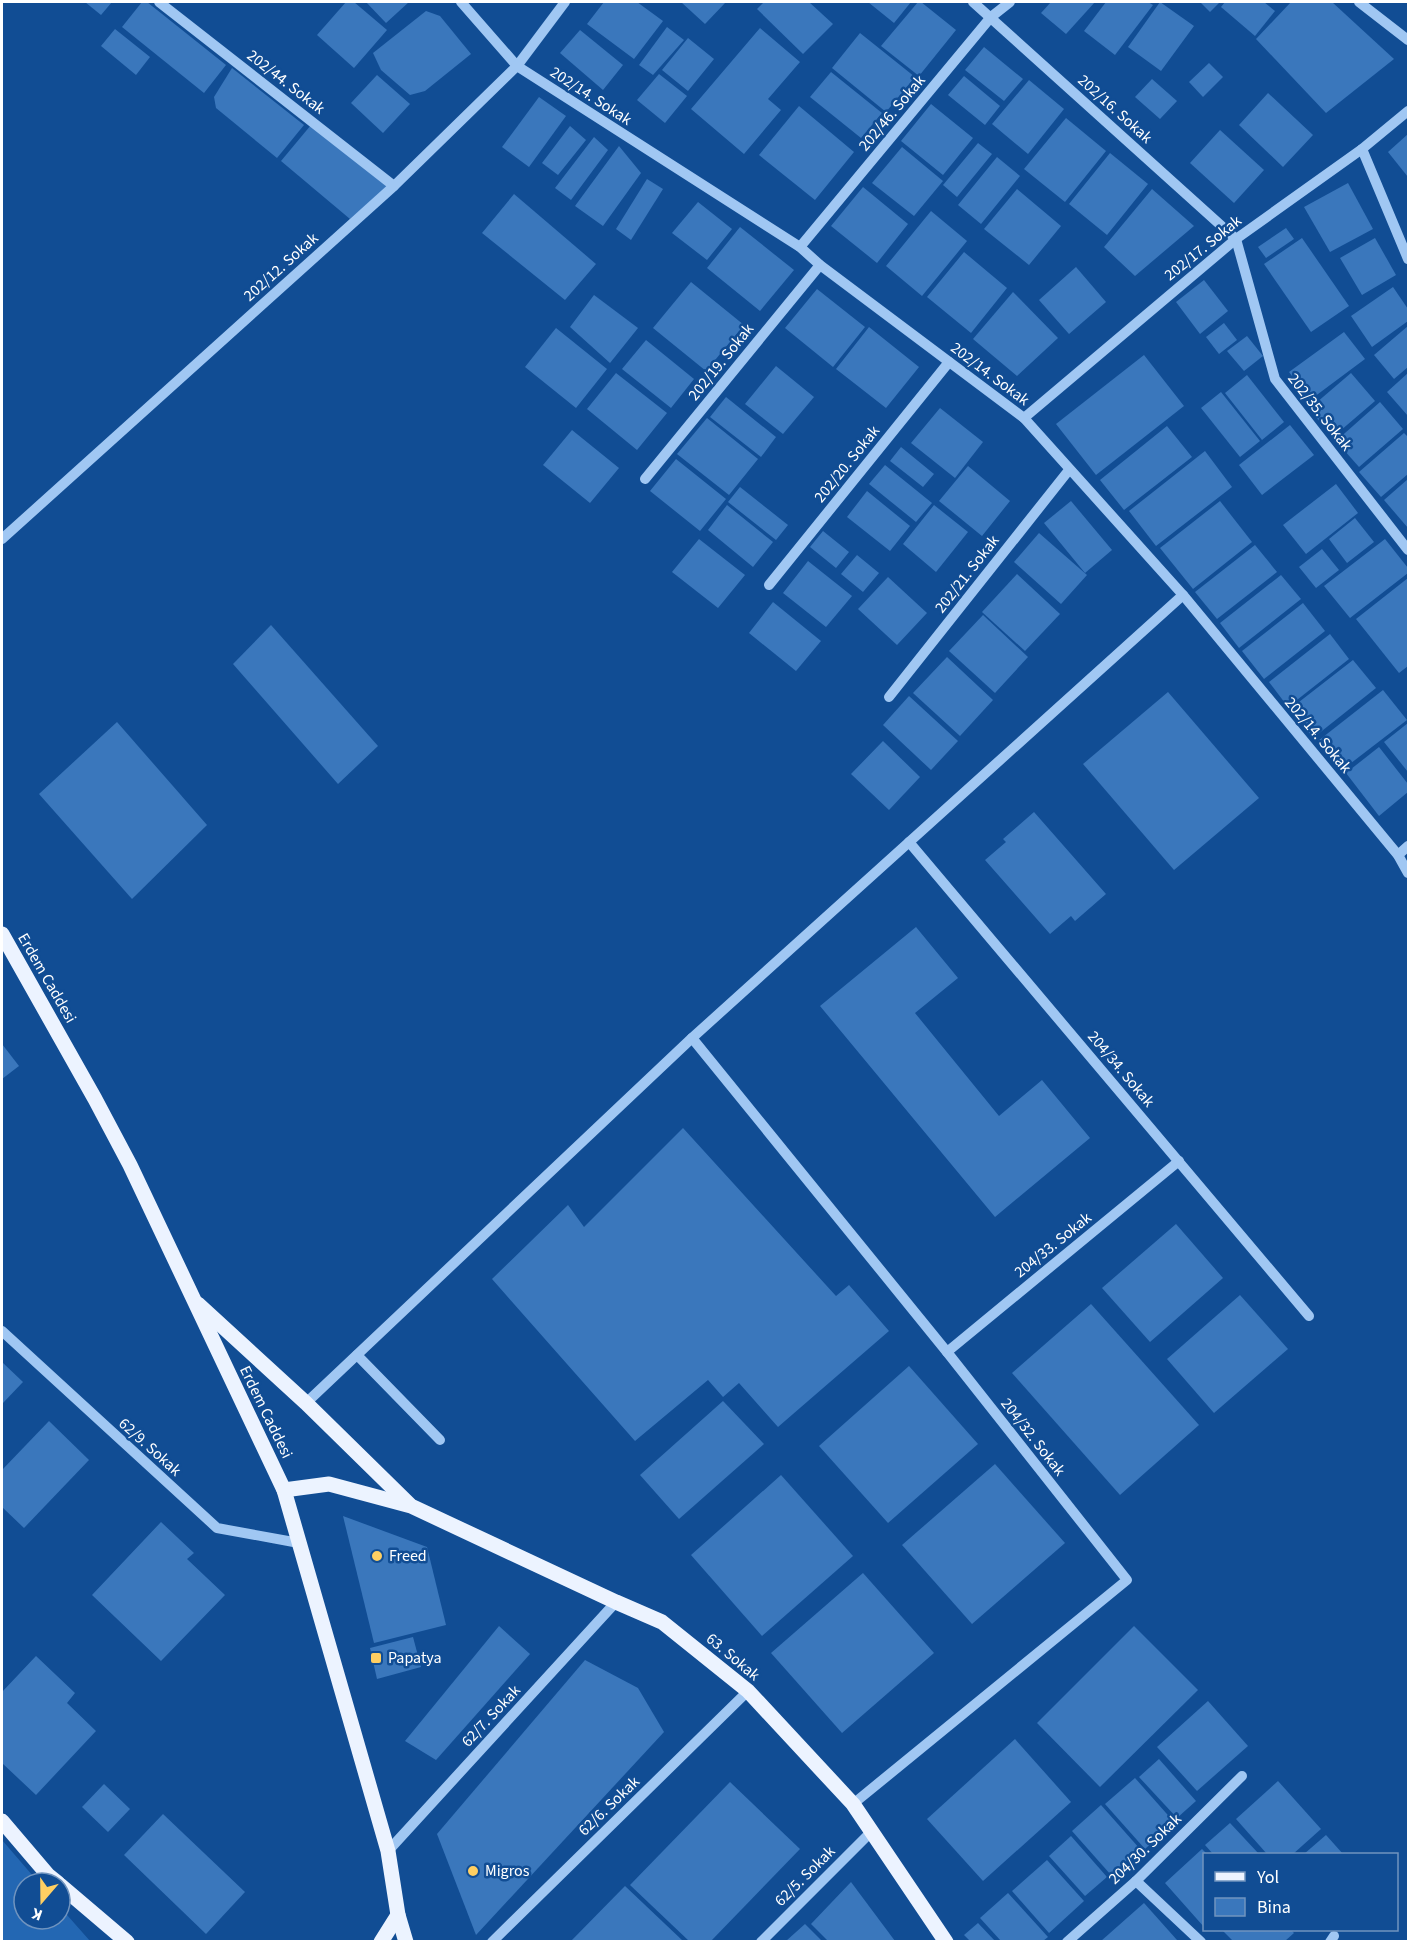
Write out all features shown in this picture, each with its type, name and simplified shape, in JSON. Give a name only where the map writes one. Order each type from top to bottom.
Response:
[{"type":"main road","name":"Erdem Caddesi","points":[[2,934],[96,1098],[130,1165],[284,1490],[388,1851],[398,1915],[406,1941]]},
{"type":"main road","points":[[192,1298],[411,1506]]},
{"type":"main road","points":[[284,1490],[329,1484],[411,1506]]},
{"type":"main road","name":"63. Sokak","points":[[411,1506],[662,1622],[748,1691],[853,1804],[946,1941]]},
{"type":"main road","points":[[2,1821],[45,1871]]},
{"type":"main road","points":[[72,1895],[127,1941]]},
{"type":"main road","points":[[381,1941],[398,1915]]},
{"type":"street","name":"202/44. Sokak","points":[[159,2],[394,186]]},
{"type":"street","name":"202/14. Sokak","points":[[461,2],[517,66],[800,247],[820,265],[1024,418],[1183,595],[1398,855],[1408,873]]},
{"type":"street","name":"202/12. Sokak","points":[[2,539],[394,186],[517,66],[565,2]]},
{"type":"street","name":"202/16. Sokak","points":[[973,2],[1236,239]]},
{"type":"street","name":"202/46. Sokak","points":[[800,247],[991,17],[1010,2]]},
{"type":"street","points":[[1359,2],[1408,40]]},
{"type":"street","name":"202/17. Sokak","points":[[1024,418],[1236,239],[1362,149],[1408,111]]},
{"type":"street","points":[[1362,149],[1408,256]]},
{"type":"street","name":"202/35. Sokak","points":[[1236,239],[1275,379],[1408,550]]},
{"type":"street","name":"202/19. Sokak","points":[[645,479],[820,265]]},
{"type":"street","name":"202/20. Sokak","points":[[769,585],[949,362]]},
{"type":"street","name":"202/21. Sokak","points":[[889,697],[1069,470]]},
{"type":"street","points":[[306,1404],[692,1038],[1183,595]]},
{"type":"street","name":"204/34. Sokak","points":[[909,842],[1309,1316]]},
{"type":"street","points":[[1398,855],[1408,846]]},
{"type":"street","name":"204/32. Sokak","points":[[692,1038],[947,1352],[1127,1580],[853,1804]]},
{"type":"street","name":"204/33. Sokak","points":[[947,1352],[1179,1161]]},
{"type":"street","name":"62/9. Sokak","points":[[2,1331],[217,1528],[299,1544]]},
{"type":"street","points":[[357,1355],[440,1440]]},
{"type":"street","name":"62/7. Sokak","points":[[388,1851],[616,1602]]},
{"type":"street","name":"62/6. Sokak","points":[[492,1941],[748,1691]]},
{"type":"street","name":"204/30. Sokak","points":[[1067,1941],[1136,1881],[1242,1776]]},
{"type":"street","name":"62/5. Sokak","points":[[761,1941],[871,1832]]},
{"type":"street","points":[[1136,1881],[1202,1941]]},
{"type":"shaded area","points":[[2,1840],[29,1871],[12,1871],[12,1931],[72,1931],[72,1921],[90,1941],[2,1941]]},
{"type":"building","points":[[85,2],[112,2],[101,15]]},
{"type":"building","points":[[142,2],[147,2],[226,65],[204,93],[122,27]]},
{"type":"building","points":[[346,2],[354,2],[387,30],[354,68],[317,35]]},
{"type":"building","points":[[366,2],[409,2],[386,23]]},
{"type":"building","points":[[604,2],[637,2],[663,21],[634,59],[587,24]]},
{"type":"building","points":[[681,2],[726,2],[705,24]]},
{"type":"building","points":[[764,2],[809,2],[833,24],[803,54],[757,9]]},
{"type":"building","points":[[868,2],[911,2],[894,23]]},
{"type":"building","points":[[918,2],[956,30],[919,76],[881,46]]},
{"type":"building","points":[[1051,2],[1095,2],[1066,34],[1041,13]]},
{"type":"building","points":[[1106,2],[1148,2],[1153,5],[1115,55],[1084,31]]},
{"type":"building","points":[[1160,2],[1194,26],[1161,71],[1128,47]]},
{"type":"building","points":[[1200,2],[1220,2],[1210,12]]},
{"type":"building","points":[[1225,2],[1264,2],[1275,11],[1255,36],[1221,7]]},
{"type":"building","points":[[1291,2],[1332,2],[1394,59],[1326,113],[1256,39]]},
{"type":"building","points":[[426,11],[440,16],[471,54],[425,91],[410,95],[381,70],[373,53]]},
{"type":"building","points":[[667,27],[684,40],[653,75],[639,65]]},
{"type":"building","points":[[760,28],[800,62],[768,99],[781,110],[744,154],[691,109]]},
{"type":"building","points":[[115,29],[150,57],[136,75],[101,46]]},
{"type":"building","points":[[580,30],[623,65],[603,90],[560,53]]},
{"type":"building","points":[[860,33],[915,77],[886,112],[832,68]]},
{"type":"building","points":[[688,38],[714,59],[688,91],[662,70]]},
{"type":"building","points":[[984,47],[1023,79],[1004,101],[965,70]]},
{"type":"building","points":[[1209,63],[1223,77],[1203,97],[1189,82]]},
{"type":"building","points":[[232,68],[304,125],[277,158],[216,108],[214,97]]},
{"type":"building","points":[[831,72],[882,113],[861,138],[810,97]]},
{"type":"building","points":[[659,74],[687,96],[665,123],[637,100]]},
{"type":"building","points":[[377,75],[410,104],[383,133],[351,103]]},
{"type":"building","points":[[964,76],[1000,106],[985,125],[948,95]]},
{"type":"building","points":[[1152,79],[1177,101],[1160,119],[1135,97]]},
{"type":"building","points":[[1029,80],[1064,109],[1028,154],[992,124]]},
{"type":"building","points":[[1268,93],[1313,135],[1283,167],[1239,125]]},
{"type":"building","points":[[539,97],[566,116],[529,167],[502,147]]},
{"type":"building","points":[[931,104],[973,138],[943,175],[901,141]]},
{"type":"building","points":[[799,106],[854,152],[815,200],[759,155]]},
{"type":"building","points":[[1066,118],[1106,151],[1065,202],[1024,169]]},
{"type":"building","points":[[311,125],[388,186],[350,219],[281,161]]},
{"type":"building","points":[[570,126],[586,140],[558,175],[542,163]]},
{"type":"building","points":[[1220,130],[1264,170],[1234,203],[1190,163]]},
{"type":"building","points":[[1408,134],[1408,177],[1388,152]]},
{"type":"building","points":[[594,137],[608,150],[571,200],[555,188]]},
{"type":"building","points":[[978,143],[992,154],[957,197],[943,185]]},
{"type":"building","points":[[619,146],[641,173],[603,226],[575,206]]},
{"type":"building","points":[[902,147],[943,181],[914,216],[872,183]]},
{"type":"building","points":[[1110,153],[1148,184],[1107,235],[1069,204]]},
{"type":"building","points":[[997,157],[1020,176],[981,224],[958,205]]},
{"type":"building","points":[[647,179],[663,189],[631,240],[616,229]]},
{"type":"building","points":[[1348,183],[1373,229],[1330,252],[1304,207]]},
{"type":"building","points":[[863,187],[908,224],[877,263],[831,226]]},
{"type":"building","points":[[1017,189],[1061,226],[1029,265],[984,229]]},
{"type":"building","points":[[1152,189],[1194,226],[1135,276],[1104,247]]},
{"type":"building","points":[[514,194],[596,264],[565,300],[482,233]]},
{"type":"building","points":[[698,202],[732,229],[707,260],[672,233]]},
{"type":"building","points":[[931,211],[967,241],[922,296],[886,266]]},
{"type":"building","points":[[740,227],[794,270],[760,311],[707,268]]},
{"type":"building","points":[[1286,228],[1294,239],[1266,258],[1258,247]]},
{"type":"building","points":[[1302,238],[1349,306],[1311,332],[1264,264]]},
{"type":"building","points":[[1375,238],[1396,275],[1362,295],[1340,258]]},
{"type":"building","points":[[964,252],[1007,288],[971,333],[927,297]]},
{"type":"building","points":[[1076,267],[1106,302],[1069,334],[1039,300]]},
{"type":"building","points":[[1204,280],[1228,311],[1200,334],[1176,302]]},
{"type":"building","points":[[691,282],[744,325],[706,371],[653,328]]},
{"type":"building","points":[[1393,287],[1408,309],[1408,321],[1372,347],[1351,316]]},
{"type":"building","points":[[817,289],[865,327],[833,367],[785,328]]},
{"type":"building","points":[[1013,292],[1058,338],[1017,376],[973,339]]},
{"type":"building","points":[[594,295],[638,328],[610,363],[570,327]]},
{"type":"building","points":[[1224,323],[1237,340],[1219,354],[1206,337]]},
{"type":"building","points":[[1408,326],[1408,367],[1394,379],[1374,355]]},
{"type":"building","points":[[869,327],[919,367],[886,408],[836,369]]},
{"type":"building","points":[[556,328],[607,369],[576,408],[525,367]]},
{"type":"building","points":[[1344,332],[1365,359],[1310,400],[1289,372]]},
{"type":"building","points":[[1247,336],[1263,356],[1244,371],[1227,351]]},
{"type":"building","points":[[646,340],[694,379],[671,408],[622,369]]},
{"type":"building","points":[[1144,355],[1184,406],[1096,475],[1056,424]]},
{"type":"building","points":[[776,366],[814,397],[783,434],[745,404]]},
{"type":"building","points":[[616,373],[667,413],[637,450],[587,409]]},
{"type":"building","points":[[1351,373],[1375,401],[1333,437],[1309,409]]},
{"type":"building","points":[[1408,373],[1408,416],[1387,392]]},
{"type":"building","points":[[1247,375],[1284,422],[1262,440],[1225,393]]},
{"type":"building","points":[[1221,392],[1260,441],[1240,457],[1201,408]]},
{"type":"building","points":[[726,397],[776,437],[761,457],[710,417]]},
{"type":"building","points":[[1380,402],[1403,429],[1359,467],[1336,441]]},
{"type":"building","points":[[940,408],[983,442],[955,478],[911,443]]},
{"type":"building","points":[[707,418],[758,459],[729,495],[677,454]]},
{"type":"building","points":[[1290,425],[1314,455],[1262,495],[1239,465]]},
{"type":"building","points":[[1167,426],[1192,457],[1124,510],[1100,480]]},
{"type":"building","points":[[572,430],[619,468],[590,503],[543,465]]},
{"type":"building","points":[[1404,433],[1408,437],[1408,474],[1381,497],[1359,472]]},
{"type":"building","points":[[901,447],[934,474],[923,487],[890,461]]},
{"type":"building","points":[[1205,451],[1232,487],[1156,546],[1129,511]]},
{"type":"building","points":[[676,459],[726,499],[700,531],[650,491]]},
{"type":"building","points":[[885,465],[932,503],[916,522],[869,484]]},
{"type":"building","points":[[968,466],[1010,501],[982,536],[939,501]]},
{"type":"building","points":[[1408,479],[1408,528],[1384,500]]},
{"type":"building","points":[[1336,484],[1358,513],[1306,554],[1283,525]]},
{"type":"building","points":[[740,487],[788,525],[776,540],[728,502]]},
{"type":"building","points":[[867,491],[910,526],[890,551],[847,517]]},
{"type":"building","points":[[1071,501],[1112,550],[1085,573],[1044,523]]},
{"type":"building","points":[[1220,501],[1252,542],[1193,589],[1160,548]]},
{"type":"building","points":[[727,505],[773,542],[753,567],[708,530]]},
{"type":"building","points":[[934,505],[968,532],[936,572],[903,544]]},
{"type":"building","points":[[1355,518],[1374,542],[1347,563],[1329,539]]},
{"type":"building","points":[[823,531],[849,552],[836,568],[810,547]]},
{"type":"building","points":[[1039,533],[1087,575],[1061,604],[1014,562]]},
{"type":"building","points":[[699,539],[745,575],[718,608],[672,572]]},
{"type":"building","points":[[1385,539],[1408,568],[1408,573],[1350,618],[1324,586]]},
{"type":"building","points":[[1255,545],[1277,572],[1217,619],[1195,592]]},
{"type":"building","points":[[1322,549],[1339,570],[1316,588],[1299,567]]},
{"type":"building","points":[[857,555],[879,573],[863,592],[841,574]]},
{"type":"building","points":[[808,561],[852,596],[826,627],[783,593]]},
{"type":"building","points":[[1017,574],[1060,614],[1025,651],[982,612]]},
{"type":"building","points":[[1281,575],[1301,599],[1239,648],[1220,623]]},
{"type":"building","points":[[888,577],[927,613],[897,645],[858,609]]},
{"type":"building","points":[[1408,578],[1408,666],[1399,673],[1356,619]]},
{"type":"building","points":[[773,602],[821,641],[796,671],[749,633]]},
{"type":"building","points":[[1303,603],[1325,631],[1264,679],[1242,651]]},
{"type":"building","points":[[983,615],[1028,657],[995,693],[949,651]]},
{"type":"building","points":[[271,625],[378,746],[338,784],[233,664]]},
{"type":"building","points":[[1330,634],[1349,659],[1288,707],[1269,682]]},
{"type":"building","points":[[947,657],[993,700],[960,736],[913,693]]},
{"type":"building","points":[[1353,660],[1376,688],[1313,738],[1290,709]]},
{"type":"building","points":[[1383,690],[1407,720],[1342,770],[1318,741]]},
{"type":"building","points":[[1168,692],[1259,798],[1174,870],[1083,764]]},
{"type":"building","points":[[909,696],[958,741],[931,770],[883,725]]},
{"type":"building","points":[[117,722],[207,825],[132,899],[39,794]]},
{"type":"building","points":[[1408,723],[1408,772],[1384,742]]},
{"type":"building","points":[[883,741],[920,777],[889,810],[851,774]]},
{"type":"building","points":[[1379,747],[1408,784],[1408,792],[1379,816],[1346,773]]},
{"type":"building","points":[[1034,812],[1106,894],[1075,921],[1071,916],[1050,934],[985,860],[1006,842],[1003,839]]},
{"type":"building","points":[[916,927],[958,978],[915,1013],[999,1116],[1042,1080],[1090,1138],[995,1217],[820,1006]]},
{"type":"building","points":[[2,1044],[19,1066],[2,1079]]},
{"type":"building","points":[[683,1128],[836,1296],[849,1285],[889,1331],[778,1427],[739,1383],[723,1397],[708,1380],[635,1441],[492,1279],[568,1205],[584,1227]]},
{"type":"building","points":[[1176,1224],[1223,1278],[1150,1342],[1102,1288]]},
{"type":"building","points":[[1240,1295],[1288,1349],[1214,1413],[1167,1359]]},
{"type":"building","points":[[1091,1304],[1199,1425],[1120,1495],[1012,1373]]},
{"type":"building","points":[[2,1362],[23,1382],[2,1404]]},
{"type":"building","points":[[909,1366],[978,1444],[888,1523],[819,1446]]},
{"type":"building","points":[[723,1401],[764,1444],[679,1519],[640,1475]]},
{"type":"building","points":[[49,1421],[89,1460],[24,1528],[2,1507],[2,1470]]},
{"type":"building","points":[[995,1464],[1065,1543],[972,1624],[902,1545]]},
{"type":"building","points":[[781,1475],[853,1556],[762,1636],[691,1555]]},
{"type":"building","points":[[343,1516],[427,1547],[446,1625],[374,1643]]},
{"type":"building","points":[[161,1522],[194,1553],[187,1559],[225,1595],[161,1661],[92,1595]]},
{"type":"building","points":[[863,1573],[934,1653],[842,1733],[771,1653]]},
{"type":"building","points":[[499,1626],[530,1654],[436,1760],[405,1741]]},
{"type":"building","points":[[1134,1626],[1198,1690],[1100,1787],[1037,1723]]},
{"type":"building","points":[[413,1637],[421,1667],[377,1679],[370,1648]]},
{"type":"building","points":[[36,1656],[75,1693],[67,1703],[96,1731],[36,1795],[2,1763],[2,1692]]},
{"type":"building","points":[[585,1660],[638,1688],[664,1732],[476,1935],[437,1834]]},
{"type":"building","points":[[1208,1701],[1248,1746],[1197,1791],[1157,1747]]},
{"type":"building","points":[[1015,1739],[1071,1802],[983,1881],[927,1819]]},
{"type":"building","points":[[1159,1759],[1196,1801],[1177,1818],[1139,1777]]},
{"type":"building","points":[[1135,1778],[1174,1822],[1145,1849],[1105,1804]]},
{"type":"building","points":[[1278,1781],[1321,1829],[1294,1853],[1266,1853],[1236,1819]]},
{"type":"building","points":[[730,1782],[800,1849],[711,1941],[689,1941],[630,1885]]},
{"type":"building","points":[[104,1784],[130,1809],[108,1832],[82,1807]]},
{"type":"building","points":[[1101,1805],[1140,1849],[1111,1875],[1072,1831]]},
{"type":"building","points":[[163,1814],[245,1892],[206,1934],[124,1855]]},
{"type":"building","points":[[1230,1823],[1258,1853],[1212,1853],[1205,1845]]},
{"type":"building","points":[[1326,1835],[1342,1853],[1305,1853]]},
{"type":"building","points":[[1071,1836],[1107,1877],[1085,1896],[1049,1856]]},
{"type":"building","points":[[1202,1849],[1206,1853],[1203,1853],[1203,1926],[1165,1883]]},
{"type":"building","points":[[1047,1860],[1084,1901],[1049,1933],[1012,1891]]},
{"type":"building","points":[[851,1882],[895,1941],[828,1941],[811,1924]]},
{"type":"building","points":[[625,1886],[683,1941],[571,1941]]},
{"type":"building","points":[[1008,1893],[1048,1937],[1043,1941],[1001,1941],[980,1918]]},
{"type":"building","points":[[1144,1903],[1177,1940],[1101,1941]]},
{"type":"building","points":[[978,1923],[995,1941],[970,1941],[964,1935]]},
{"type":"building","points":[[805,1924],[822,1941],[786,1941]]},
{"type":"building","points":[[1223,1931],[1292,1931],[1294,1933],[1285,1941],[1233,1941]]},
{"type":"place","name":"Freed","points":[[377,1556]]},
{"type":"place","name":"Papatya","points":[[376,1658]]},
{"type":"place","name":"Migros","points":[[473,1871]]}]
